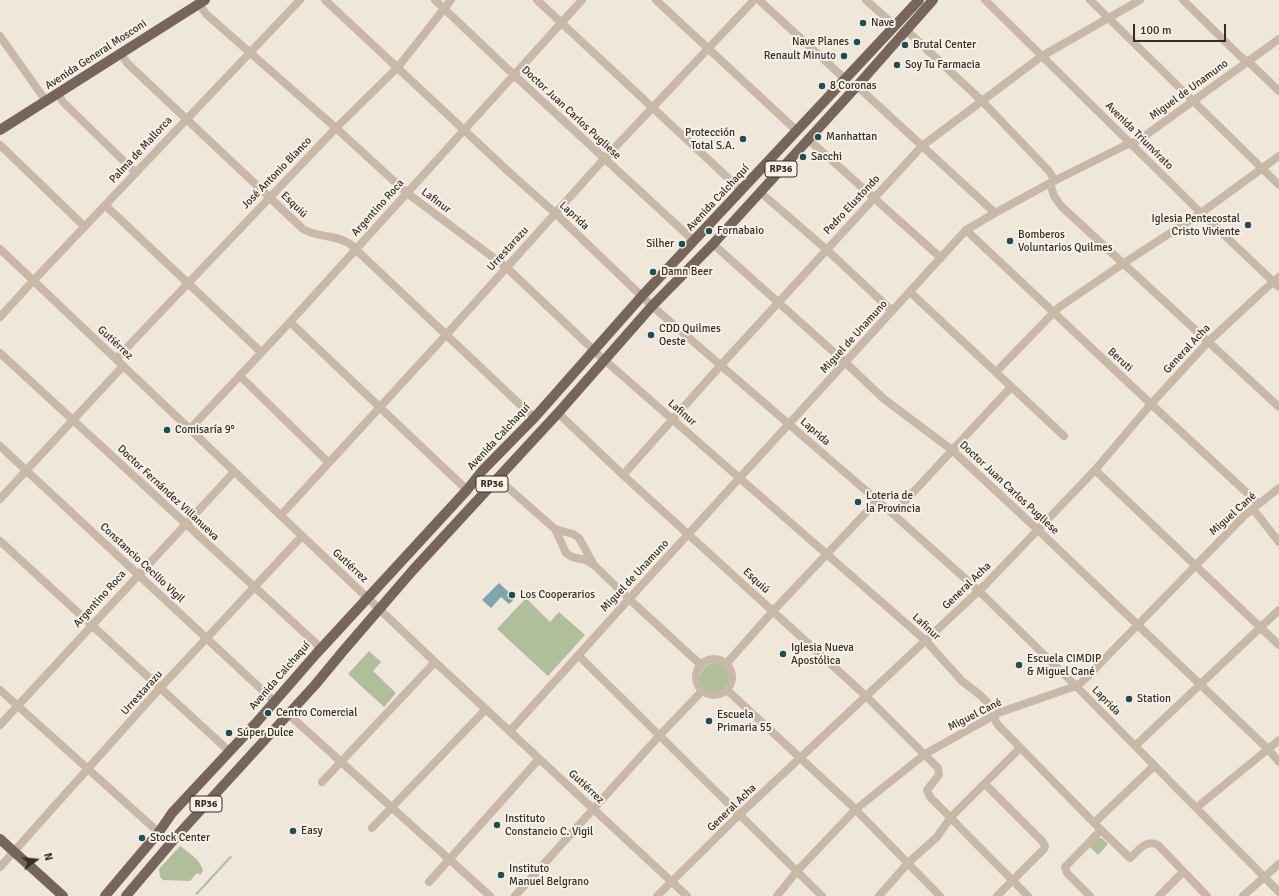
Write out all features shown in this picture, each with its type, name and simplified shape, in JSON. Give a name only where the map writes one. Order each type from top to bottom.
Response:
[{"type":"main road","name":"Avenida Calchaquí","points":[[109,894],[225,748],[368,598],[467,490],[532,414],[594,350],[642,296],[797,131],[844,78],[919,0]]},
{"type":"main road","name":"RP36","points":[[126,896],[176,836],[319,681],[338,656],[380,608],[558,413],[652,306],[713,244],[933,0]]},
{"type":"main road","name":"Avenida General Mosconi","points":[[0,130],[202,2]]},
{"type":"main road","points":[[109,894],[107,887],[108,884],[154,828],[172,813]]},
{"type":"main road","points":[[0,839],[63,896]]},
{"type":"street","name":"Palma de Mallorca","points":[[0,317],[84,226],[300,0]]},
{"type":"street","name":"Laprida","points":[[325,0],[555,213],[652,306],[893,514],[979,591],[1076,686],[1279,892]]},
{"type":"street","name":"Doctor Juan Carlos Pugliese","points":[[435,0],[514,76],[694,241]]},
{"type":"street","name":"José Antonio Blanco","points":[[116,359],[336,128],[398,67],[451,0]]},
{"type":"street","points":[[537,0],[742,190]]},
{"type":"street","name":"Argentino Roca","points":[[190,429],[290,322],[582,0]]},
{"type":"street","points":[[656,0],[797,131]]},
{"type":"street","name":"Urrestarazu","points":[[281,515],[446,335],[604,159],[754,0]]},
{"type":"street","points":[[760,0],[844,78]]},
{"type":"street","points":[[866,0],[895,26]]},
{"type":"street","name":"Avenida Triunvirato","points":[[985,0],[1201,213],[1277,282]]},
{"type":"street","points":[[1090,0],[1194,100],[1279,185]]},
{"type":"street","name":"Pedro Elustondo","points":[[623,475],[873,198],[922,146],[1042,56],[1140,0]]},
{"type":"street","points":[[1183,0],[1279,91]]},
{"type":"street","name":"Lafinur","points":[[202,2],[206,14],[336,128],[406,193],[506,267],[605,360],[925,640],[962,681],[984,698],[991,706],[996,722],[999,726],[1130,858],[1145,844],[1153,842],[1158,845],[1183,872]]},
{"type":"street","points":[[906,30],[982,101],[1049,171],[1054,196],[1061,206],[1279,407]]},
{"type":"street","points":[[0,36],[46,101]]},
{"type":"street","name":"Miguel de Unamuno","points":[[510,731],[966,230],[1052,182],[1139,140],[1279,39]]},
{"type":"street","name":"Esquiú","points":[[121,54],[128,63],[306,231],[343,240],[355,249],[532,414]]},
{"type":"street","points":[[857,86],[995,213]]},
{"type":"street","points":[[58,94],[63,102],[136,173]]},
{"type":"street","points":[[808,139],[940,258]]},
{"type":"street","points":[[0,146],[84,226]]},
{"type":"street","points":[[996,372],[1053,312],[1124,263],[1201,213],[1279,156]]},
{"type":"street","points":[[760,192],[892,311]]},
{"type":"street","points":[[105,205],[261,352]]},
{"type":"street","name":"Beruti","points":[[966,230],[1151,404],[1256,506],[1279,542]]},
{"type":"street","name":"Doctor Juan Carlos Pugliese","points":[[713,244],[884,399],[952,450],[1268,749],[1279,762]]},
{"type":"street","name":"Gutiérrez","points":[[0,249],[234,472],[380,608],[435,662],[687,896]]},
{"type":"street","name":"General Acha","points":[[657,896],[740,814],[979,591],[1095,470],[1151,404],[1208,342],[1277,282]]},
{"type":"street","points":[[910,292],[1064,436]]},
{"type":"street","points":[[290,322],[467,490]]},
{"type":"street","name":"Doctor Fernández Villanueva","points":[[0,353],[321,648]]},
{"type":"street","points":[[0,499],[123,366]]},
{"type":"street","points":[[240,376],[329,463]]},
{"type":"street","points":[[893,514],[1011,387]]},
{"type":"street","name":"Esquiú","points":[[558,413],[623,475],[866,696],[925,754],[938,768],[939,776],[927,790],[930,797],[951,817]]},
{"type":"street","name":"Constancio Cecilio Vigil","points":[[0,446],[272,699]]},
{"type":"street","points":[[1095,470],[1279,645]]},
{"type":"street","name":"Argentino Roca","points":[[0,724],[185,523],[234,472]]},
{"type":"street","points":[[498,479],[555,529],[566,553],[572,557],[586,560],[594,565],[701,665]]},
{"type":"street","name":"Miguel Cané","points":[[777,896],[797,871],[855,810],[925,754],[994,715],[1076,686],[1082,682],[1244,516],[1277,492]]},
{"type":"street","points":[[726,664],[773,611],[877,501]]},
{"type":"street","points":[[555,529],[573,534],[579,538],[594,565]]},
{"type":"street","name":"Urrestarazu","points":[[0,867],[160,688],[302,536]]},
{"type":"street","points":[[0,541],[225,748]]},
{"type":"street","points":[[1135,746],[1279,610]]},
{"type":"street","points":[[578,655],[822,896]]},
{"type":"street","points":[[710,660],[722,661],[726,664],[732,674],[732,680],[727,690],[718,695],[707,694],[702,691],[698,686],[696,675],[701,665],[710,660]]},
{"type":"street","points":[[322,782],[435,662]]},
{"type":"street","points":[[0,690],[154,828]]},
{"type":"street","points":[[727,690],[855,810],[940,896]]},
{"type":"street","points":[[515,896],[593,808],[702,691]]},
{"type":"street","points":[[372,828],[486,709]]},
{"type":"street","points":[[288,714],[448,860],[490,896]]},
{"type":"street","points":[[1196,808],[1279,740]]},
{"type":"street","points":[[879,896],[908,863],[937,837],[951,817],[1020,748]]},
{"type":"street","points":[[429,882],[539,759]]},
{"type":"street","points":[[1094,823],[1154,766]]},
{"type":"street","points":[[985,784],[1043,842],[1045,846],[1044,849],[997,896]]},
{"type":"street","points":[[951,817],[1028,896]]},
{"type":"street","points":[[1090,896],[1067,873],[1065,867],[1101,830]]},
{"type":"street","points":[[1243,896],[1279,864]]},
{"type":"street","points":[[1159,896],[1183,872],[1207,896]]},
{"type":"green space","points":[[526,598],[550,622],[559,612],[585,635],[548,676],[497,629]]},
{"type":"green space","points":[[369,651],[381,662],[373,671],[396,693],[384,707],[348,674]]},
{"type":"green space","points":[[715,663],[726,667],[730,678],[726,689],[715,693],[704,689],[700,678],[704,667]]},
{"type":"green space","points":[[1098,838],[1102,838],[1108,844],[1098,855],[1089,846]]},
{"type":"green space","points":[[180,846],[200,863],[203,871],[200,875],[197,873],[190,881],[163,880],[160,877],[159,869]]},
{"type":"green space","points":[[230,856],[232,857],[197,895],[195,894]]},
{"type":"water","points":[[499,583],[515,598],[509,604],[501,597],[491,608],[482,600]]},
{"type":"place","name":"Nave","points":[[863,23]]},
{"type":"place","name":"Nave Planes","points":[[857,42]]},
{"type":"place","name":"Brutal Center","points":[[905,45]]},
{"type":"place","name":"Renault Minuto","points":[[844,56]]},
{"type":"place","name":"Soy Tu Farmacia","points":[[897,65]]},
{"type":"place","name":"8 Coronas","points":[[822,86]]},
{"type":"place","name":"Manhattan","points":[[818,137]]},
{"type":"place","name":"Protección Total S.A.","points":[[743,139]]},
{"type":"place","name":"Sacchi","points":[[803,157]]},
{"type":"place","name":"Iglesia Pentecostal Cristo Viviente","points":[[1248,225]]},
{"type":"place","name":"Fornabaio","points":[[709,231]]},
{"type":"place","name":"Bomberos Voluntarios Quilmes","points":[[1010,241]]},
{"type":"place","name":"Silher","points":[[682,244]]},
{"type":"place","name":"Damn Beer","points":[[653,272]]},
{"type":"place","name":"CDD Quilmes Oeste","points":[[651,335]]},
{"type":"place","name":"Comisaría 9°","points":[[167,430]]},
{"type":"place","name":"Loteria de la Provincia","points":[[858,502]]},
{"type":"place","name":"Los Cooperarios","points":[[512,595]]},
{"type":"place","name":"Iglesia Nueva Apostólica","points":[[783,654]]},
{"type":"place","name":"Escuela CIMDIP & Miguel Cané","points":[[1019,665]]},
{"type":"place","name":"Station","points":[[1129,699]]},
{"type":"place","name":"Centro Comercial","points":[[268,713]]},
{"type":"place","name":"Escuela Primaria 55","points":[[709,721]]},
{"type":"place","name":"Súper Dulce","points":[[229,733]]},
{"type":"place","name":"Instituto Constancio C. Vigil","points":[[497,825]]},
{"type":"place","name":"Easy","points":[[293,831]]},
{"type":"place","name":"Stock Center","points":[[142,838]]},
{"type":"place","name":"Instituto Manuel Belgrano","points":[[501,875]]}]
